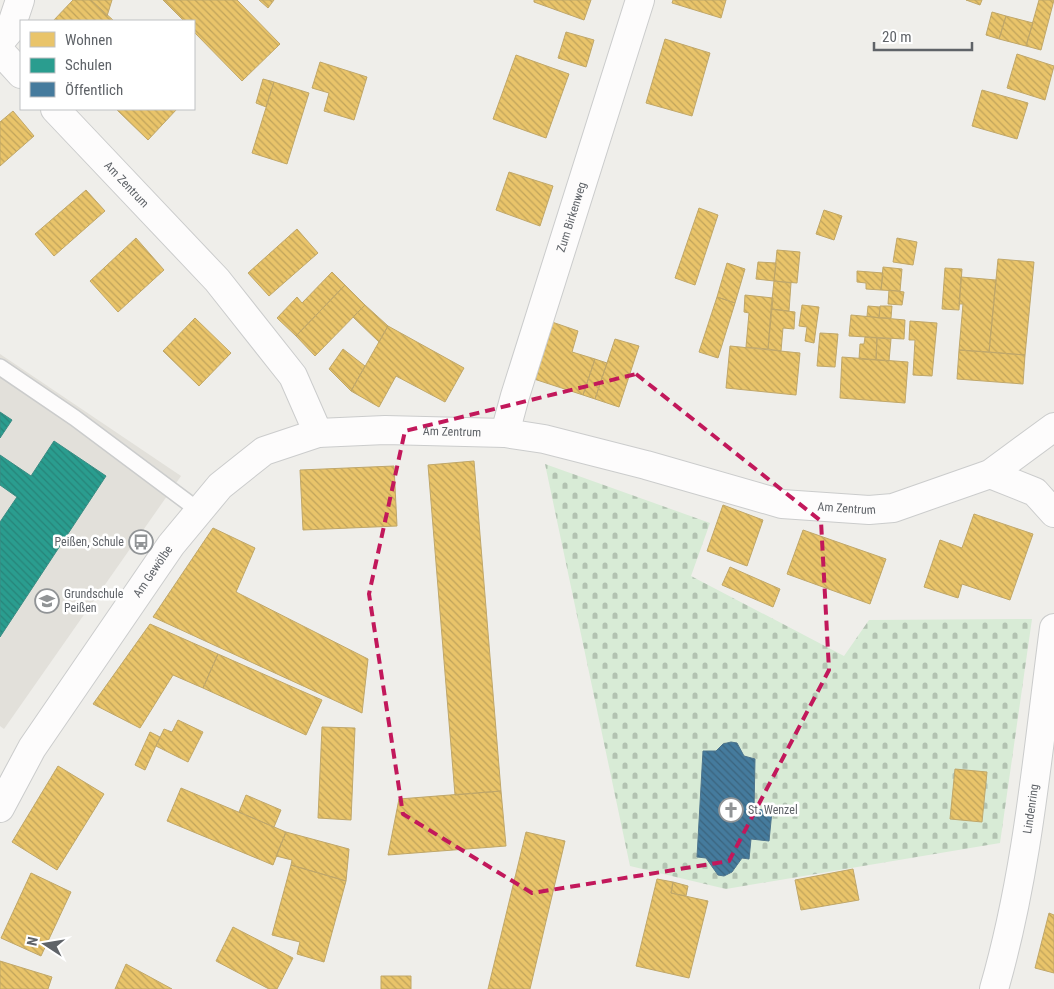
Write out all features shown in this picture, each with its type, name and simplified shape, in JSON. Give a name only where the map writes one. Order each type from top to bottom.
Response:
[{"type":"street","points":[[0,42],[10,30],[20,0]]},
{"type":"street","name":"Zum Birkenweg","points":[[505,434],[515,396],[640,0]]},
{"type":"street","points":[[0,51],[20,73]]},
{"type":"street","name":"Am Zentrum","points":[[55,110],[217,280],[293,376],[318,433],[385,430],[505,434],[544,440],[637,463],[782,504],[869,510],[893,508],[990,474],[1054,427]]},
{"type":"street","name":"Am Gewölbe","points":[[0,808],[32,748],[198,510],[220,486],[264,451],[318,433]]},
{"type":"street","points":[[990,474],[1036,492],[1054,514]]},
{"type":"street","name":"Lindenring","points":[[994,989],[1005,952],[1024,859],[1054,628]]},
{"type":"lane","points":[[0,367],[75,418],[198,510]]},
{"type":"highlighted area","points":[[636,374],[821,521],[829,670],[729,861],[532,893],[403,814],[369,594],[405,431]]},
{"type":"shaded area","name":"Grundschule Peißen","points":[[0,354],[181,476],[4,729],[0,726]]},
{"type":"green space","points":[[545,464],[710,523],[691,576],[844,656],[869,620],[1032,619],[1000,843],[726,889],[630,866]]},
{"type":"building: Wohnen","points":[[73,0],[91,0],[113,20],[54,20]]},
{"type":"building: Wohnen","points":[[91,0],[112,0],[107,16]]},
{"type":"building: Wohnen","points":[[163,0],[237,0],[280,44],[242,81],[195,33],[195,20],[183,20]]},
{"type":"building: Wohnen","points":[[259,0],[274,0],[268,8]]},
{"type":"building: Wohnen","points":[[534,0],[591,0],[584,20],[534,2]]},
{"type":"building: Wohnen","points":[[673,0],[726,0],[721,18],[672,3]]},
{"type":"building: Wohnen","points":[[966,0],[982,0],[980,5]]},
{"type":"building: Wohnen","points":[[1039,0],[1054,0],[1041,50],[1026,46]]},
{"type":"building: Wohnen","points":[[992,12],[1006,16],[999,39],[986,35]]},
{"type":"building: Wohnen","points":[[1006,16],[1033,23],[1026,46],[999,39]]},
{"type":"building: Wohnen","points":[[566,32],[594,40],[586,67],[558,58]]},
{"type":"building: Wohnen","points":[[665,39],[710,53],[692,116],[646,103]]},
{"type":"building: Wohnen","points":[[1017,54],[1054,66],[1045,100],[1007,88]]},
{"type":"building: Wohnen","points":[[516,55],[569,74],[546,138],[493,119]]},
{"type":"building: Wohnen","points":[[320,62],[367,77],[354,120],[324,111],[329,93],[312,88]]},
{"type":"building: Wohnen","points":[[263,79],[274,82],[266,107],[256,103]]},
{"type":"building: Wohnen","points":[[274,82],[309,93],[287,164],[252,153]]},
{"type":"building: Wohnen","points":[[982,90],[1028,103],[1017,139],[972,126]]},
{"type":"building: Wohnen","points":[[117,110],[176,110],[148,140]]},
{"type":"building: Wohnen","points":[[13,111],[34,136],[0,166],[0,122]]},
{"type":"building: Wohnen","points":[[509,172],[553,186],[540,226],[496,210]]},
{"type":"building: Wohnen","points":[[86,190],[105,211],[54,256],[35,234]]},
{"type":"building: Wohnen","points":[[699,208],[718,215],[695,285],[675,278]]},
{"type":"building: Wohnen","points":[[824,210],[842,216],[834,240],[816,234]]},
{"type":"building: Wohnen","points":[[297,229],[318,253],[269,296],[248,273]]},
{"type":"building: Wohnen","points":[[136,238],[164,270],[118,312],[90,281]]},
{"type":"building: Wohnen","points":[[897,238],[917,242],[913,265],[893,262]]},
{"type":"building: Wohnen","points":[[777,250],[800,252],[797,283],[774,281]]},
{"type":"building: Wohnen","points":[[998,259],[1034,262],[1025,355],[989,352]]},
{"type":"building: Wohnen","points":[[758,262],[776,263],[774,281],[756,279]]},
{"type":"building: Wohnen","points":[[727,263],[745,269],[735,303],[717,297]]},
{"type":"building: Wohnen","points":[[883,267],[902,269],[900,291],[881,290]]},
{"type":"building: Wohnen","points":[[945,268],[962,269],[959,310],[942,309]]},
{"type":"building: Wohnen","points":[[857,271],[883,273],[881,290],[866,289],[866,283],[857,282]]},
{"type":"building: Wohnen","points":[[332,272],[345,285],[296,336],[277,318],[297,297],[302,303]]},
{"type":"building: Wohnen","points":[[961,277],[996,280],[989,352],[959,350],[963,304],[959,304]]},
{"type":"building: Wohnen","points":[[774,281],[791,283],[789,311],[771,309]]},
{"type":"building: Wohnen","points":[[345,285],[365,305],[315,356],[296,336]]},
{"type":"building: Wohnen","points":[[889,290],[904,292],[902,305],[888,304]]},
{"type":"building: Wohnen","points":[[745,295],[773,298],[768,349],[746,347],[749,313],[744,312]]},
{"type":"building: Wohnen","points":[[717,297],[735,303],[718,358],[699,352]]},
{"type":"building: Wohnen","points":[[365,305],[388,326],[379,342],[353,317]]},
{"type":"building: Wohnen","points":[[802,305],[819,307],[814,343],[805,341],[807,327],[799,326]]},
{"type":"building: Wohnen","points":[[868,306],[880,307],[879,318],[867,316]]},
{"type":"building: Wohnen","points":[[880,306],[892,306],[891,318],[879,318]]},
{"type":"building: Wohnen","points":[[771,309],[795,312],[794,329],[783,328],[781,351],[768,349]]},
{"type":"building: Wohnen","points":[[851,315],[905,320],[904,339],[849,336]]},
{"type":"building: Wohnen","points":[[195,318],[231,353],[199,386],[163,351]]},
{"type":"building: Wohnen","points":[[910,321],[937,323],[932,376],[913,375],[915,340],[909,340]]},
{"type":"building: Wohnen","points":[[552,322],[578,331],[572,352],[595,359],[583,395],[534,379]]},
{"type":"building: Wohnen","points":[[388,326],[464,368],[445,402],[396,376],[379,407],[351,391]]},
{"type":"building: Wohnen","points":[[820,333],[838,334],[835,367],[817,366]]},
{"type":"building: Wohnen","points":[[865,337],[877,338],[876,360],[859,359],[860,344],[864,344]]},
{"type":"building: Wohnen","points":[[877,338],[891,339],[889,361],[876,360]]},
{"type":"building: Wohnen","points":[[615,339],[639,346],[619,407],[595,399]]},
{"type":"building: Wohnen","points":[[730,346],[800,353],[796,395],[726,388]]},
{"type":"building: Wohnen","points":[[343,349],[365,366],[351,391],[329,369]]},
{"type":"building: Wohnen","points":[[959,350],[1025,355],[1023,384],[957,379]]},
{"type":"building: Wohnen","points":[[842,357],[908,362],[905,403],[840,398]]},
{"type":"building: Wohnen","points":[[595,359],[607,363],[595,399],[583,395]]},
{"type":"building: Wohnen","points":[[474,461],[501,791],[455,795],[428,465]]},
{"type":"building: Wohnen","points":[[394,466],[397,526],[303,530],[300,470]]},
{"type":"building: Wohnen","points":[[723,505],[763,520],[747,566],[707,551]]},
{"type":"building: Wohnen","points":[[974,514],[1033,534],[1010,600],[962,584],[958,598],[924,587],[940,540],[962,548]]},
{"type":"building: Wohnen","points":[[213,528],[255,548],[236,592],[368,659],[362,713],[153,617]]},
{"type":"building: Wohnen","points":[[803,530],[886,559],[870,604],[787,574]]},
{"type":"building: Wohnen","points":[[730,567],[780,589],[773,607],[722,585]]},
{"type":"building: Wohnen","points":[[150,624],[218,654],[203,688],[173,675],[140,728],[93,704]]},
{"type":"building: Wohnen","points":[[218,654],[322,700],[306,735],[203,688]]},
{"type":"building: Wohnen","points":[[178,720],[203,732],[188,762],[156,746],[164,729],[172,732]]},
{"type":"building: Wohnen","points":[[322,727],[355,728],[351,820],[318,818]]},
{"type":"building: Wohnen","points":[[150,732],[160,737],[145,770],[135,765]]},
{"type":"building: Wohnen","points":[[58,766],[104,794],[57,870],[12,842]]},
{"type":"building: Wohnen","points":[[955,769],[987,772],[982,822],[950,819]]},
{"type":"building: Wohnen","points":[[181,788],[286,832],[273,865],[167,821]]},
{"type":"building: Wohnen","points":[[501,791],[506,846],[388,855],[399,799]]},
{"type":"building: Wohnen","points":[[246,795],[281,810],[274,827],[239,812]]},
{"type":"building: Wohnen","points":[[286,832],[349,849],[346,881],[291,865],[292,860],[276,856]]},
{"type":"building: Wohnen","points":[[526,832],[565,841],[530,989],[488,989]]},
{"type":"building: Wohnen","points":[[291,865],[346,881],[324,962],[297,954],[300,942],[272,935]]},
{"type":"building: Wohnen","points":[[853,869],[859,900],[801,910],[795,880]]},
{"type":"building: Wohnen","points":[[31,873],[71,892],[41,956],[1,938]]},
{"type":"building: Wohnen","points":[[657,879],[673,882],[671,893],[708,901],[689,978],[636,966]]},
{"type":"building: Wohnen","points":[[673,882],[688,886],[686,896],[671,893]]},
{"type":"building: Wohnen","points":[[1049,913],[1054,915],[1054,973],[1035,968]]},
{"type":"building: Wohnen","points":[[233,927],[293,958],[277,989],[269,989],[216,961]]},
{"type":"building: Wohnen","points":[[0,961],[52,977],[48,989],[0,989]]},
{"type":"building: Wohnen","points":[[126,964],[172,989],[115,989]]},
{"type":"building: Wohnen","points":[[381,976],[411,976],[411,989],[381,989]]},
{"type":"building: Schulen","points":[[0,412],[12,420],[0,438]]},
{"type":"building: Schulen","points":[[54,441],[106,476],[0,637],[0,522],[17,497],[0,485],[0,455],[31,476]]},
{"type":"building: Öffentlich","name":"St. Wenzel","points":[[737,743],[744,756],[755,759],[754,809],[772,811],[769,841],[751,839],[749,859],[742,858],[732,872],[724,876],[718,875],[706,858],[697,857],[703,751],[716,751],[723,744]]},
{"type":"place","name":"Peißen, Schule","points":[[141,542]]},
{"type":"place","name":"Grundschule Peißen","points":[[47,601]]},
{"type":"place","name":"St. Wenzel","points":[[731,810]]}]
